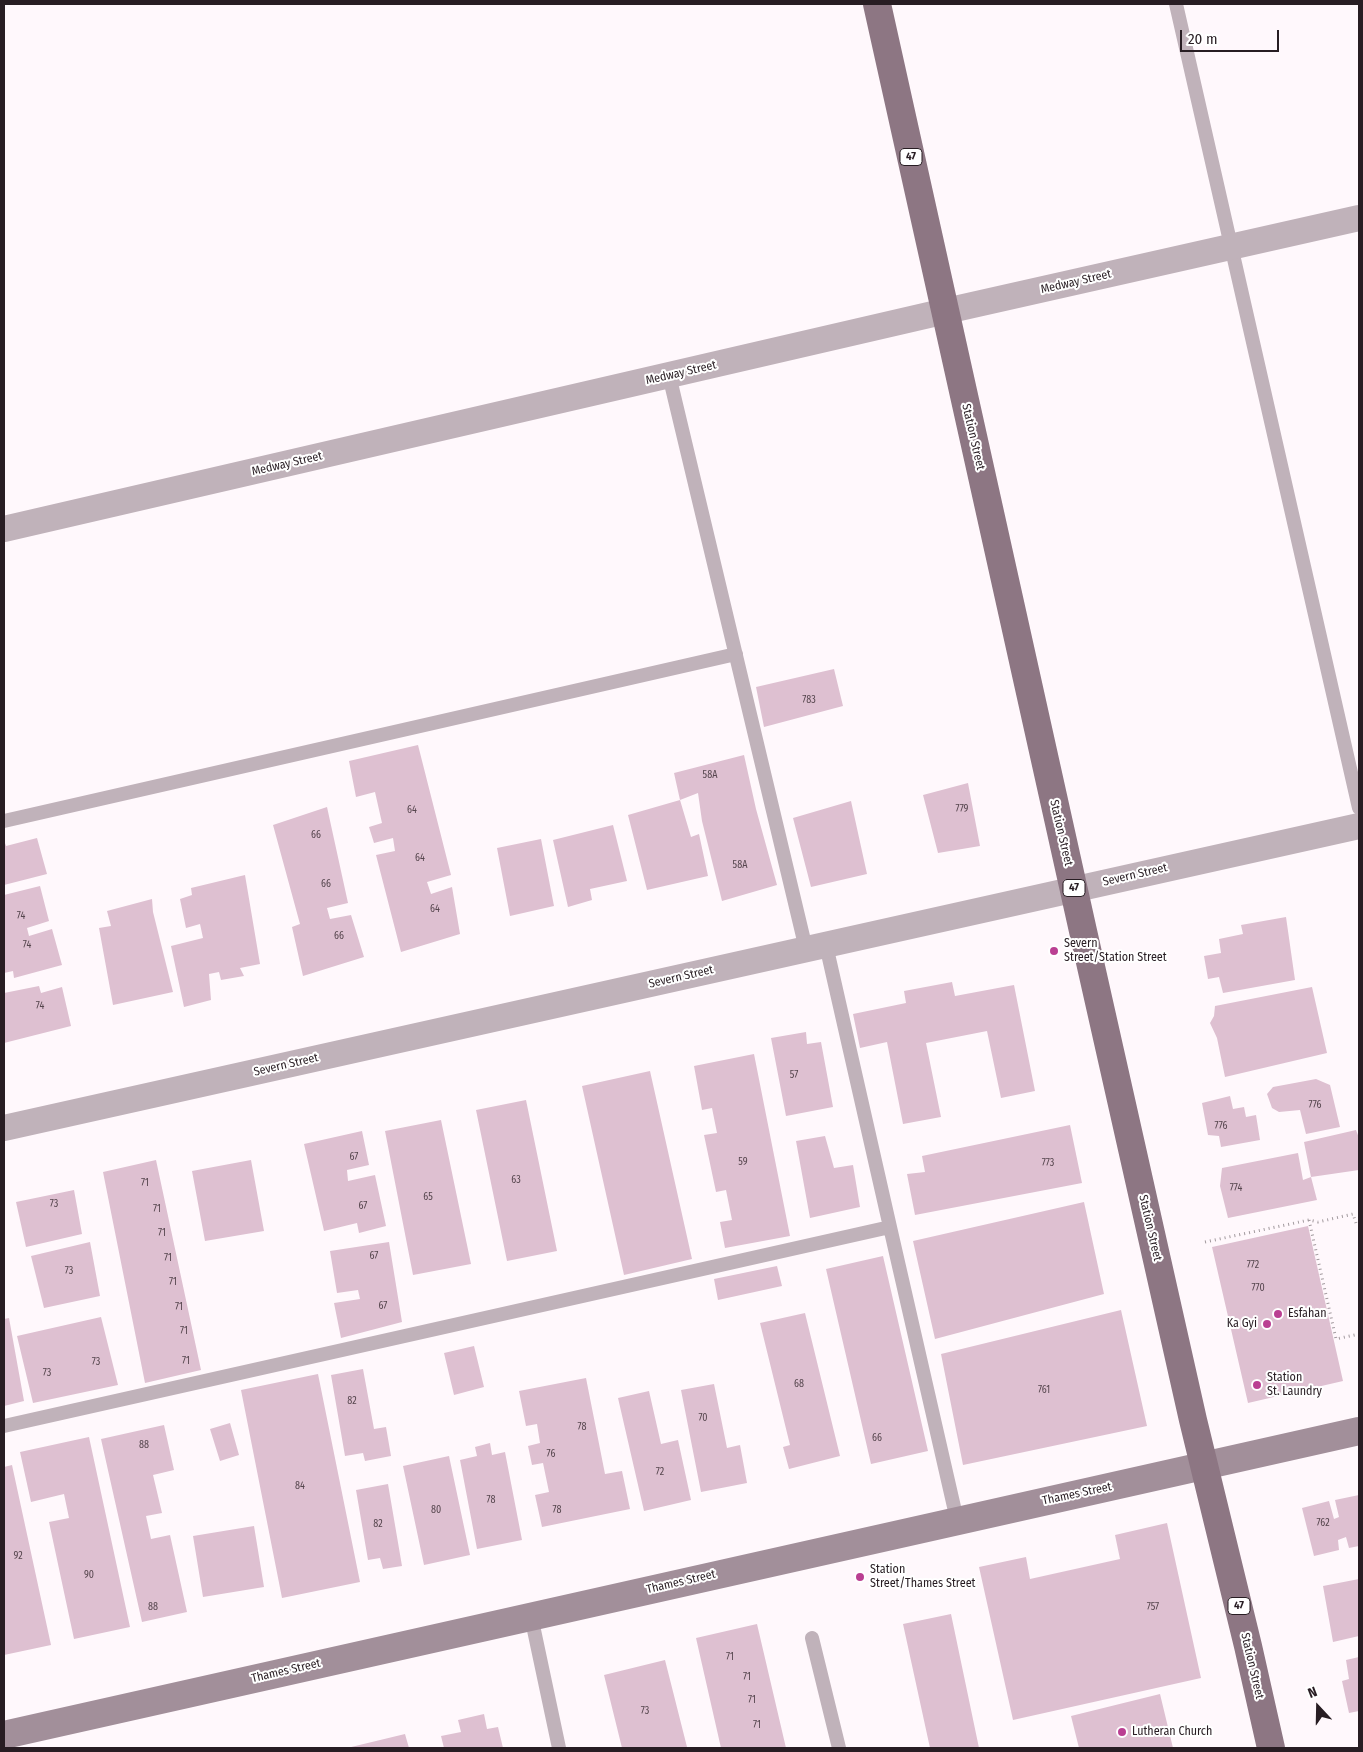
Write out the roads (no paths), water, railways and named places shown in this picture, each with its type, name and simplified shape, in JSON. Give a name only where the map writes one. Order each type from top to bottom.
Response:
[{"type":"main road","name":"Station Street","points":[[877,4],[1074,889],[1270,1748]]},
{"type":"main road","name":"Thames Street","points":[[4,1735],[1359,1431]]},
{"type":"street","name":"Medway Street","points":[[4,529],[946,311],[1359,218]]},
{"type":"street","name":"Severn Street","points":[[4,1128],[1359,826]]},
{"type":"lane","points":[[1176,4],[1359,808]]},
{"type":"lane","points":[[669,375],[736,654],[890,1227],[957,1520]]},
{"type":"lane","points":[[4,821],[736,654]]},
{"type":"lane","points":[[4,1426],[890,1227]]},
{"type":"lane","points":[[531,1616],[559,1748]]},
{"type":"lane","points":[[812,1638],[840,1748]]},
{"type":"place","name":"Severn Street/Station Street","points":[[1054,951]]},
{"type":"place","name":"Esfahan","points":[[1278,1314]]},
{"type":"place","name":"Ka Gyi","points":[[1267,1324]]},
{"type":"place","name":"Station St. Laundry","points":[[1257,1385]]},
{"type":"place","name":"Station Street/Thames Street","points":[[860,1577]]},
{"type":"place","name":"Lutheran Church","points":[[1122,1732]]}]
